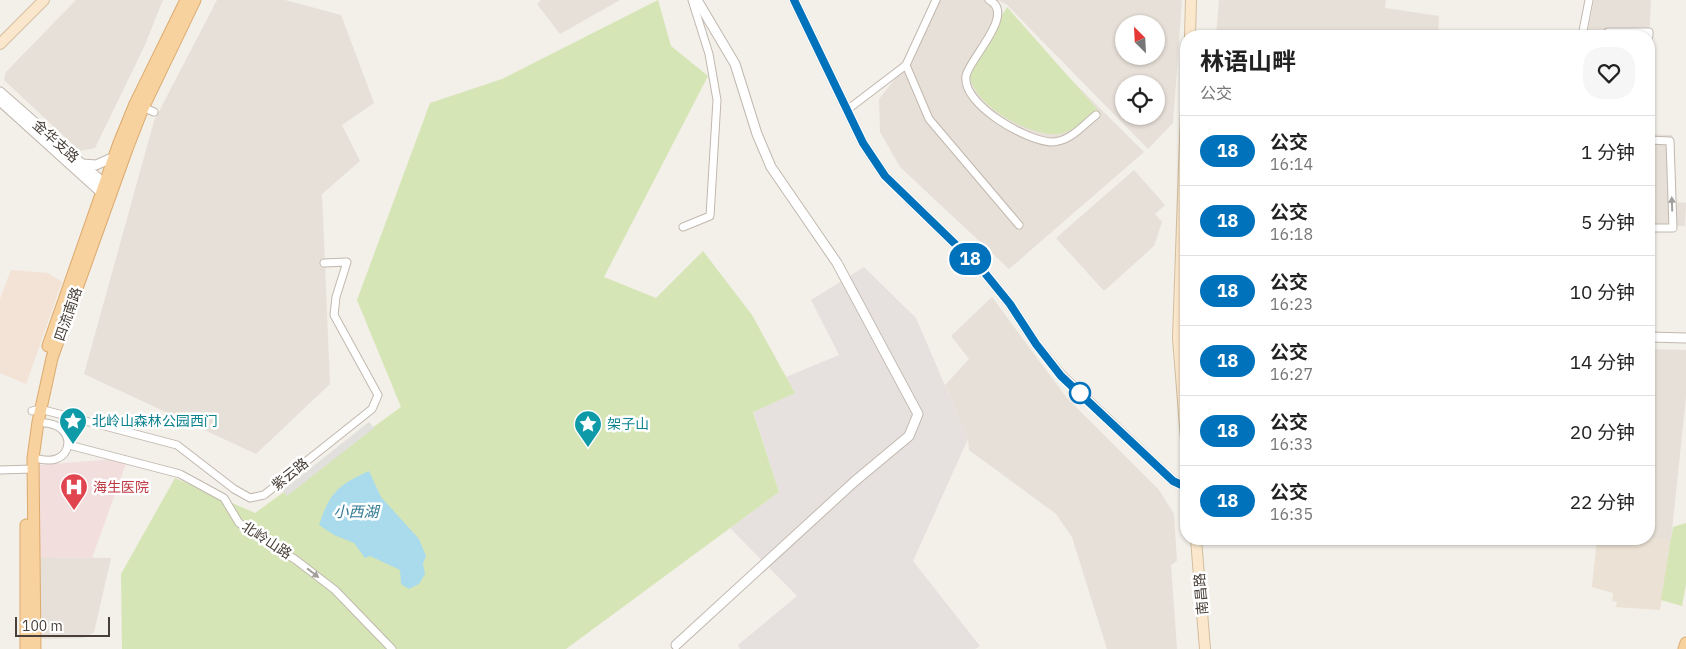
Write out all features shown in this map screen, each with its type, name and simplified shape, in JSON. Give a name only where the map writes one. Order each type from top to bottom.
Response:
[{"type":"main road","points":[[0,44],[44,0]]},
{"type":"main road","name":"四流南路","points":[[26,649],[31,465],[36,410],[106,191],[139,106],[186,0]]},
{"type":"main road","name":"四流南路","points":[[106,191],[114,157],[195,0]]},
{"type":"main road","points":[[1190,30],[1191,0]]},
{"type":"main road","points":[[1180,315],[1178,338],[1180,363]]},
{"type":"main road","name":"四流南路","points":[[35,649],[31,465],[38,422],[36,410]]},
{"type":"main road","name":"南昌路","points":[[1196,545],[1205,649]]},
{"type":"main road","points":[[1684,649],[1686,643]]},
{"type":"street","points":[[683,227],[710,216],[717,100],[709,54],[692,0]]},
{"type":"street","points":[[676,645],[855,481],[909,436],[918,414],[837,263],[771,167],[757,134],[735,64],[697,0]]},
{"type":"street","points":[[794,0],[863,143],[885,176],[984,272],[1010,304],[1036,344],[1061,376],[1173,481],[1180,484]]},
{"type":"street","points":[[847,110],[906,65],[936,0]]},
{"type":"street","points":[[989,0],[993,2],[998,10],[997,22],[966,75],[967,87],[973,96],[1000,121],[1024,136],[1049,142],[1062,141],[1072,136],[1096,114]]},
{"type":"street","points":[[1583,30],[1589,0]]},
{"type":"street","points":[[906,65],[929,119],[1019,225]]},
{"type":"street","name":"金华支路","points":[[0,92],[82,164],[106,191]]},
{"type":"street","points":[[0,101],[106,191]]},
{"type":"street","points":[[139,106],[154,112]]},
{"type":"street","points":[[1655,140],[1670,141],[1673,228],[1655,228]]},
{"type":"street","points":[[82,164],[96,164],[114,157]]},
{"type":"street","name":"紫云路","points":[[36,410],[177,445],[234,489],[250,498],[264,495],[372,409],[378,395],[334,315],[336,297],[347,262],[324,263]]},
{"type":"street","points":[[1655,337],[1686,338]]},
{"type":"street","points":[[0,470],[55,460],[66,452],[69,445],[66,434],[61,428],[38,422]]},
{"type":"street","name":"北岭山路","points":[[69,445],[180,474],[224,498],[239,523],[296,560],[335,590],[392,649]]},
{"type":"shaded area","points":[[76,0],[163,0],[144,47],[95,148],[80,151],[4,80],[6,72]]},
{"type":"shaded area","points":[[217,0],[285,0],[341,15],[374,103],[342,125],[360,161],[322,194],[330,384],[256,454],[84,374],[154,121]]},
{"type":"shaded area","points":[[541,0],[620,0],[560,34],[537,4]]},
{"type":"shaded area","points":[[935,0],[989,0],[1144,152],[1009,269],[900,167],[880,132],[879,99],[906,65]]},
{"type":"shaded area","points":[[997,0],[1182,0],[1173,123],[1148,149],[1124,125],[1165,125],[1165,75],[1115,75],[1115,115],[1006,4]]},
{"type":"shaded area","points":[[1219,0],[1386,0],[1385,8],[1439,16],[1438,30],[1216,30]]},
{"type":"shaded area","points":[[1594,0],[1651,0],[1649,30],[1588,30]]},
{"type":"shaded area","points":[[1655,134],[1672,135],[1674,202],[1686,203],[1685,226],[1655,226]]},
{"type":"shaded area","points":[[1134,170],[1165,205],[1155,214],[1162,222],[1154,246],[1104,291],[1056,238]]},
{"type":"shaded area","points":[[864,267],[916,318],[968,439],[913,561],[980,646],[975,649],[740,649],[738,645],[797,596],[730,528],[779,492],[753,411],[795,393],[786,377],[839,355],[811,300]]},
{"type":"shaded area","points":[[11,270],[48,273],[62,282],[26,384],[0,373],[0,299]]},
{"type":"shaded area","points":[[992,297],[1066,397],[1159,490],[1174,514],[1177,561],[1171,565],[1177,649],[1107,649],[1072,537],[1056,514],[969,450],[968,439],[945,385],[969,359],[951,336]]},
{"type":"shaded area","points":[[1655,349],[1686,350],[1686,397],[1671,540],[1655,539]]},
{"type":"shaded area","points":[[369,422],[374,428],[287,496],[283,490]]},
{"type":"shaded area","name":"海生医院","points":[[128,458],[92,558],[38,557],[39,465]]},
{"type":"shaded area","points":[[1655,539],[1671,540],[1660,610],[1616,607],[1617,602],[1612,601],[1613,593],[1592,587],[1596,545],[1655,545]]},
{"type":"shaded area","points":[[38,557],[111,558],[94,632],[84,638],[43,639],[38,636]]},
{"type":"green space","points":[[658,0],[671,46],[708,76],[604,277],[656,298],[703,251],[752,315],[795,393],[753,412],[779,492],[566,649],[122,649],[121,574],[175,478],[255,513],[401,407],[357,300],[430,103],[502,79]]},
{"type":"green space","points":[[1007,7],[1098,110],[1080,125],[1064,133],[1047,134],[1019,125],[991,107],[980,97],[973,86],[970,74]]},
{"type":"green space","points":[[1686,523],[1686,584],[1682,606],[1661,600],[1673,527]]},
{"type":"water","name":"小西湖","points":[[369,471],[381,497],[419,539],[426,556],[423,564],[425,574],[419,584],[409,589],[401,584],[400,570],[370,556],[365,558],[354,543],[334,535],[319,525],[331,497],[336,491]]},
{"type":"bus line","name":"18","points":[[794,0],[863,143],[885,176],[984,272],[1010,304],[1036,344],[1061,376],[1173,481],[1180,485]]},
{"type":"place","name":"北岭山森林公园西门","points":[[73,445]]},
{"type":"place","name":"架子山","points":[[588,448]]},
{"type":"place","name":"海生医院","points":[[74,511]]}]
